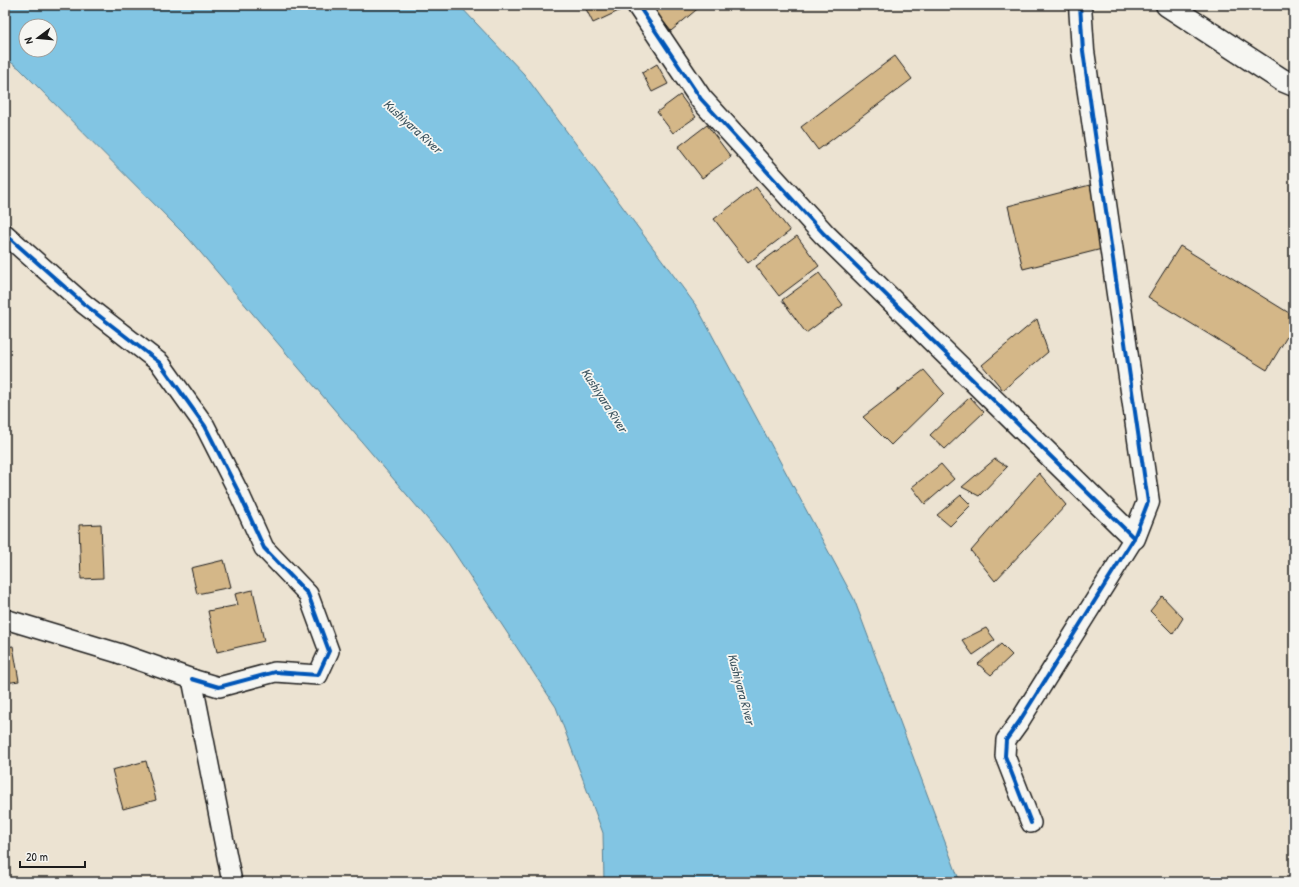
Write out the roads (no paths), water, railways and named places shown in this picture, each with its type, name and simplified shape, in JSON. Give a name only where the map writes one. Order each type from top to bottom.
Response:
[{"type":"street","points":[[638,5],[701,99],[824,234],[1134,538]]},
{"type":"street","points":[[1031,823],[1005,756],[1006,740],[1019,722],[1134,538],[1148,502],[1083,51],[1080,5]]},
{"type":"street","points":[[1167,5],[1282,80],[1294,85]]},
{"type":"street","points":[[5,234],[84,304],[160,363],[205,426],[239,493],[264,548],[308,594],[329,651],[318,675],[275,672],[219,687],[118,653],[5,619]]},
{"type":"street","points":[[192,679],[232,882]]},
{"type":"water","name":"Kushiyara River","points":[[5,5],[459,5],[524,74],[697,307],[854,599],[960,882],[604,882],[603,833],[556,707],[448,543],[189,239],[19,68],[5,58]]}]
